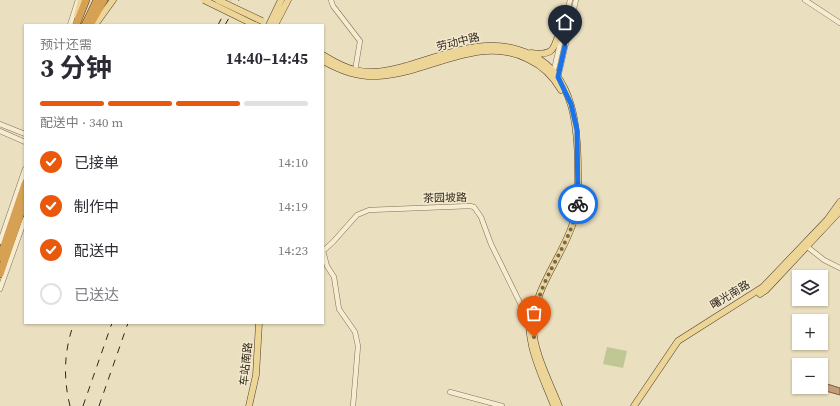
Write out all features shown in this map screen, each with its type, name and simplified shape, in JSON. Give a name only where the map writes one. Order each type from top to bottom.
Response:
[{"type":"highway","points":[[75,24],[86,0]]},
{"type":"highway","points":[[81,24],[92,0]]},
{"type":"highway","points":[[85,24],[96,0]]},
{"type":"highway","points":[[91,24],[104,0]]},
{"type":"highway","points":[[0,258],[24,187]]},
{"type":"highway","points":[[0,274],[24,204]]},
{"type":"main road","points":[[75,24],[81,0]]},
{"type":"main road","points":[[96,24],[113,0]]},
{"type":"main road","points":[[204,0],[253,24]]},
{"type":"main road","points":[[218,0],[267,24]]},
{"type":"main road","points":[[270,24],[281,4],[288,0]]},
{"type":"main road","points":[[275,24],[281,4]]},
{"type":"main road","points":[[526,52],[545,54],[552,50],[556,45],[560,30],[564,25]]},
{"type":"main road","name":"劳动中路","points":[[324,56],[354,72],[375,72],[387,71],[479,45],[504,45],[526,52],[538,58],[555,77],[571,104],[577,130],[578,203],[569,234],[539,293],[533,326],[535,343],[559,406]]},
{"type":"main road","name":"劳动中路","points":[[324,61],[354,72],[374,76],[389,75],[470,53],[492,51],[508,52],[523,56],[555,77],[566,101],[574,137],[574,202],[565,234],[536,292],[529,318],[530,345],[554,406]]},
{"type":"main road","name":"曙光南路","points":[[638,406],[680,343],[766,290],[827,220],[840,202]]},
{"type":"main road","name":"曙光南路","points":[[634,406],[678,341],[763,287],[840,211]]},
{"type":"main road","name":"车站南路","points":[[251,406],[259,376],[260,324]]},
{"type":"street","points":[[70,24],[78,0]]},
{"type":"street","points":[[331,0],[333,6],[360,41],[354,72]]},
{"type":"street","points":[[555,77],[570,0]]},
{"type":"street","points":[[555,77],[576,0]]},
{"type":"street","points":[[805,0],[840,23]]},
{"type":"street","points":[[0,124],[24,134]]},
{"type":"street","points":[[0,131],[24,142]]},
{"type":"street","points":[[0,242],[24,172]]},
{"type":"street","name":"茶园坡路","points":[[324,250],[357,215],[369,210],[470,206],[474,208],[481,217],[491,244],[522,309],[533,326]]},
{"type":"street","points":[[0,289],[24,222]]},
{"type":"street","points":[[805,245],[824,260],[840,268]]},
{"type":"street","points":[[324,255],[327,266],[334,277],[339,309],[355,332],[358,346],[353,406]]},
{"type":"street","points":[[450,392],[502,406]]},
{"type":"green space","points":[[607,347],[627,351],[623,368],[603,364]]},
{"type":"building","points":[[828,384],[840,388],[840,395],[828,392]]},
{"type":"railway","points":[[219,24],[231,0]]},
{"type":"railway","points":[[226,24],[239,0]]},
{"type":"railway","points":[[70,406],[66,385],[66,354],[74,324]]},
{"type":"railway","points":[[83,406],[112,324]]},
{"type":"railway","points":[[99,406],[128,324]]},
{"type":"way so far","points":[[534,337],[534,315],[539,293],[569,234],[576,215],[578,204]]},
{"type":"route","points":[[565,46],[558,77],[571,104],[577,130],[578,204]]}]
